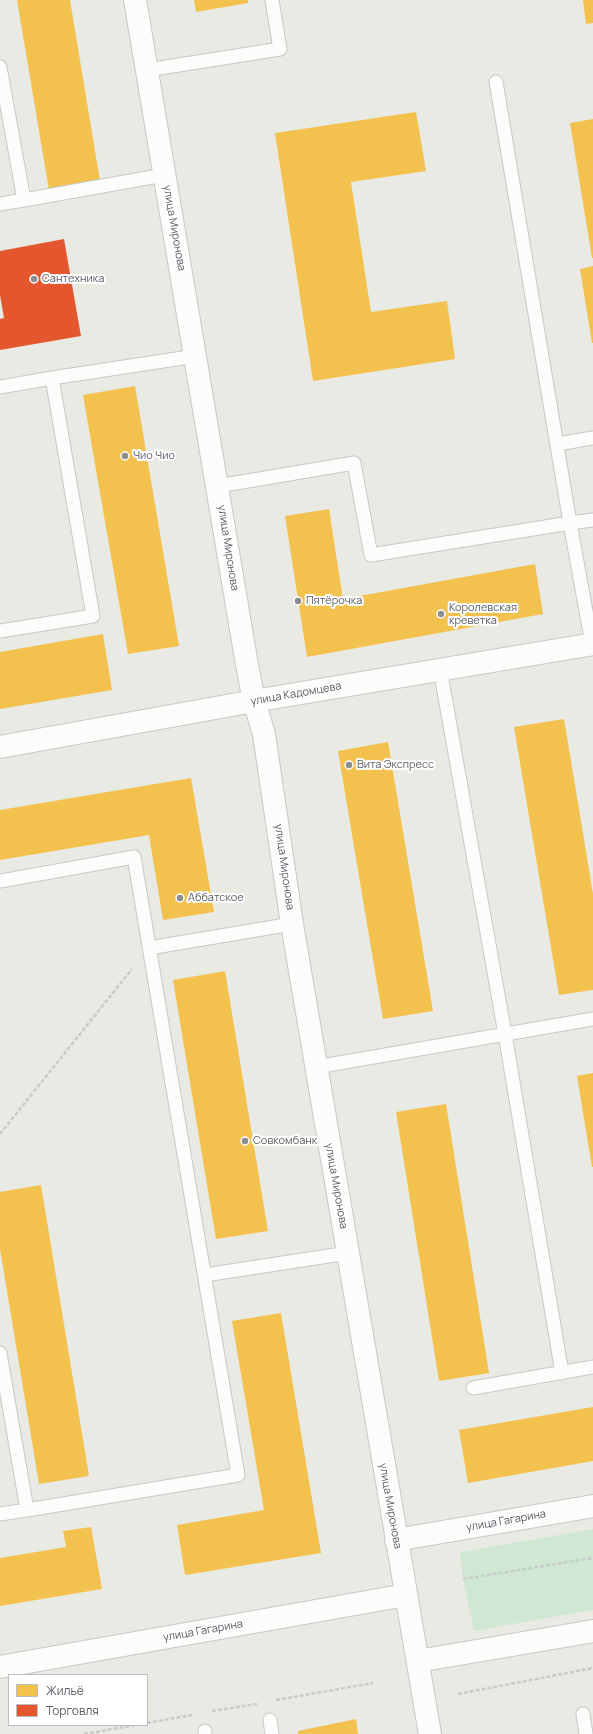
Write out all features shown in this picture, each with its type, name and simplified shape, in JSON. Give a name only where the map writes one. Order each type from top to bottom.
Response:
[{"type":"main road","name":"улица Миронова","points":[[135,0],[254,701],[264,734],[292,924],[430,1734]]},
{"type":"main road","name":"улица Кадомцева","points":[[0,747],[254,701],[592,644]]},
{"type":"main road","name":"улица Гагарина","points":[[396,1540],[593,1506]]},
{"type":"main road","name":"улица Гагарина","points":[[0,1667],[406,1595]]},
{"type":"main road","points":[[418,1661],[593,1631]]},
{"type":"lane","points":[[147,70],[280,49],[272,0]]},
{"type":"lane","points":[[0,67],[24,200]]},
{"type":"lane","points":[[496,82],[558,444],[570,523],[592,644]]},
{"type":"lane","points":[[0,204],[164,175]]},
{"type":"lane","points":[[0,387],[196,356]]},
{"type":"lane","points":[[0,631],[93,616],[52,378]]},
{"type":"lane","points":[[558,444],[593,438]]},
{"type":"lane","points":[[218,486],[354,463],[371,555],[593,520]]},
{"type":"lane","points":[[440,669],[505,1034],[562,1373]]},
{"type":"lane","points":[[0,881],[134,857],[238,1475],[0,1514]]},
{"type":"lane","points":[[150,948],[292,924]]},
{"type":"lane","points":[[316,1066],[593,1019]]},
{"type":"lane","points":[[205,1275],[348,1253]]},
{"type":"lane","points":[[0,1353],[27,1510]]},
{"type":"lane","points":[[473,1388],[593,1367]]},
{"type":"lane","points":[[583,1714],[586,1734]]},
{"type":"lane","points":[[270,1720],[272,1734]]},
{"type":"path","points":[[0,1134],[150,948]]},
{"type":"path","points":[[463,1579],[593,1558]]},
{"type":"path","points":[[458,1694],[593,1668]]},
{"type":"path","points":[[84,1734],[129,1726]]},
{"type":"green space","points":[[593,1529],[593,1610],[474,1631],[463,1579],[460,1552]]},
{"type":"building: Жильё","points":[[17,0],[70,0],[100,181],[49,190]]},
{"type":"building: Жильё","points":[[194,0],[248,0],[248,3],[196,12]]},
{"type":"building: Жильё","points":[[583,0],[593,0],[593,23],[586,24]]},
{"type":"building: Жильё","points":[[416,112],[426,171],[351,182],[371,312],[447,301],[455,359],[313,381],[275,133]]},
{"type":"building: Жильё","points":[[593,119],[593,258],[592,258],[570,123]]},
{"type":"building: Жильё","points":[[593,266],[593,343],[592,343],[580,269]]},
{"type":"building: Жильё","points":[[135,386],[179,646],[128,654],[83,395]]},
{"type":"building: Жильё","points":[[329,509],[343,599],[535,564],[543,614],[307,657],[285,516]]},
{"type":"building: Жильё","points":[[103,634],[112,690],[0,709],[0,652]]},
{"type":"building: Жильё","points":[[564,719],[593,894],[593,990],[559,995],[514,727]]},
{"type":"building: Жильё","points":[[388,742],[433,1011],[383,1019],[338,751]]},
{"type":"building: Жильё","points":[[191,778],[214,912],[163,920],[149,835],[0,860],[0,810]]},
{"type":"building: Жильё","points":[[225,971],[268,1231],[216,1239],[173,980]]},
{"type":"building: Жильё","points":[[593,1073],[593,1167],[592,1167],[577,1076]]},
{"type":"building: Жильё","points":[[446,1104],[489,1373],[439,1381],[396,1112]]},
{"type":"building: Жильё","points":[[41,1185],[89,1476],[39,1484],[0,1249],[0,1192]]},
{"type":"building: Жильё","points":[[281,1313],[321,1553],[185,1575],[177,1525],[264,1510],[232,1321]]},
{"type":"building: Жильё","points":[[593,1407],[593,1461],[468,1483],[459,1430]]},
{"type":"building: Жильё","points":[[91,1527],[102,1589],[0,1606],[0,1558],[66,1547],[63,1531]]},
{"type":"building: Жильё","points":[[356,1719],[358,1734],[298,1734],[298,1731]]},
{"type":"building: Торговля","points":[[64,239],[81,336],[0,350],[0,319],[4,318],[0,295],[0,251]]},
{"type":"place","name":"Сантехника","points":[[34,279]]},
{"type":"place","name":"Чио Чио","points":[[125,456]]},
{"type":"place","name":"Пятёрочка","points":[[298,601]]},
{"type":"place","name":"Королевская креветка","points":[[441,614]]},
{"type":"place","name":"Вита Экспресс","points":[[349,765]]},
{"type":"place","name":"Аббатское","points":[[180,898]]},
{"type":"place","name":"Совкомбанк","points":[[245,1141]]}]
